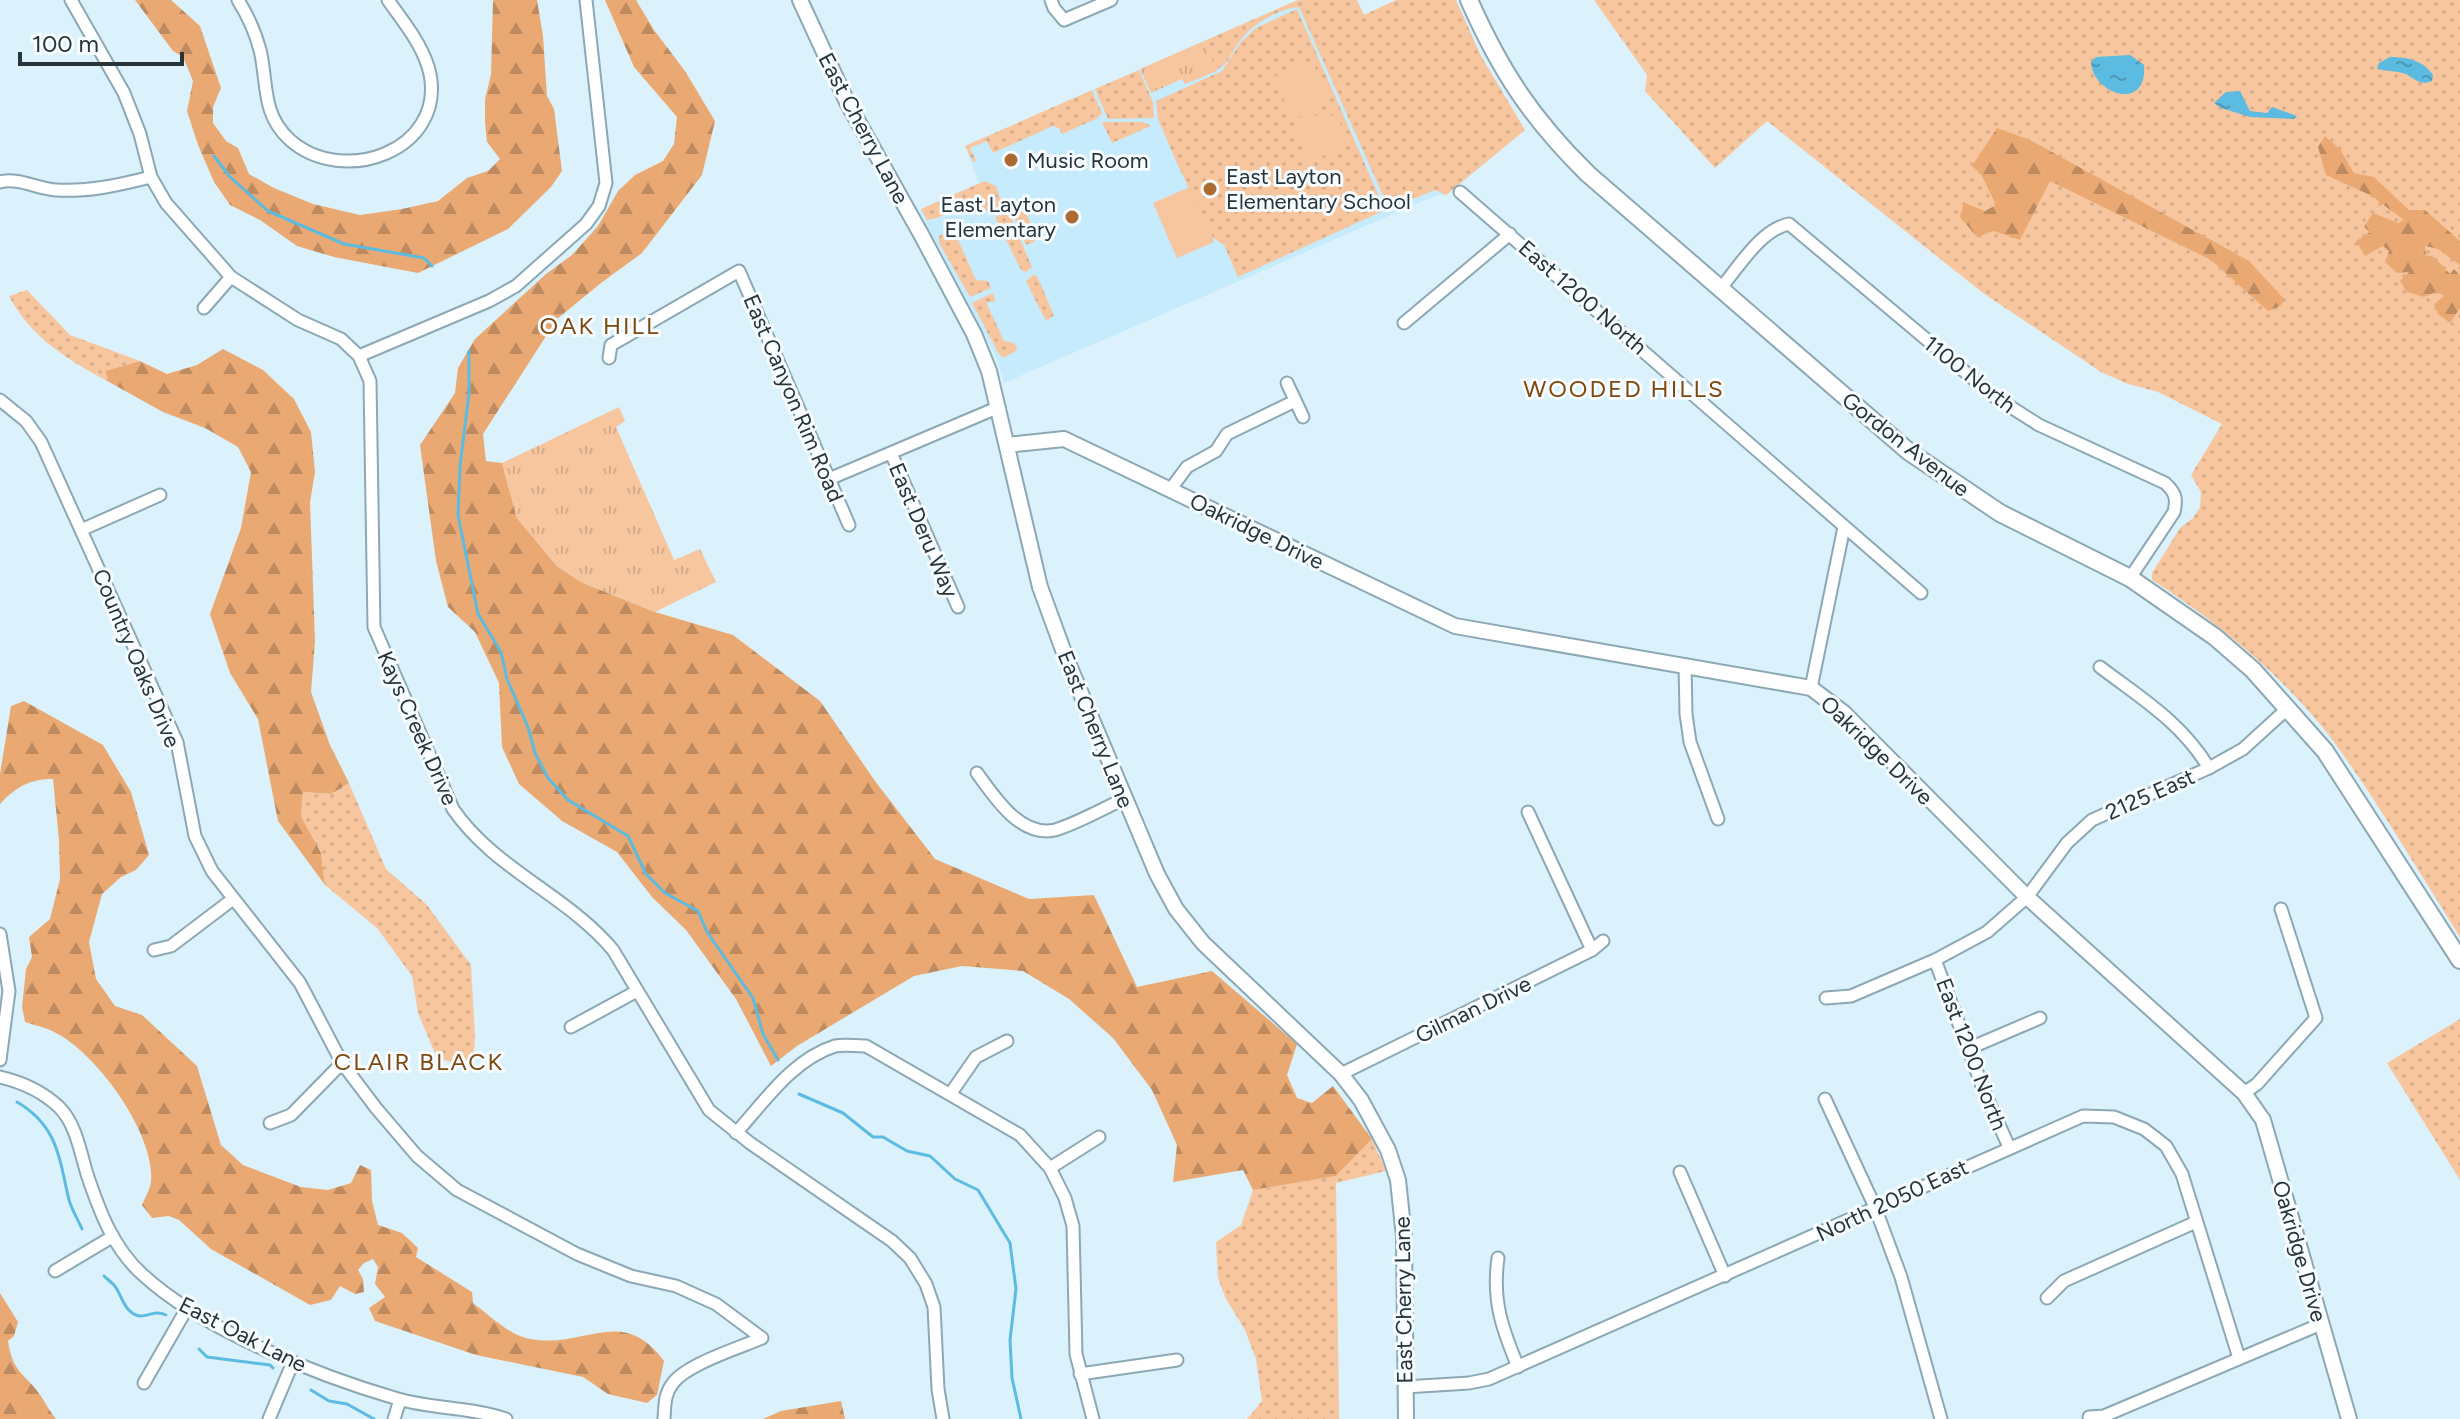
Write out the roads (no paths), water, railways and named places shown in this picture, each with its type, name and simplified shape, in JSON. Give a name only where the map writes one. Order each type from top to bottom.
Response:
[{"type":"main road","name":"Gordon Avenue","points":[[1469,0],[1506,76],[1559,145],[1588,174],[1880,428],[1937,473],[2000,513],[2130,578],[2215,637],[2253,670],[2325,751],[2460,960]]},
{"type":"street","points":[[71,0],[124,93],[140,134],[151,177],[166,203],[231,277],[298,320],[341,339],[359,356],[489,301],[516,286],[586,224],[599,206],[606,183],[586,0]]},
{"type":"street","points":[[238,0],[254,28],[261,54],[266,101],[277,122],[289,139],[325,159],[349,163],[375,159],[401,144],[421,124],[429,100],[430,77],[424,53],[388,0]]},
{"type":"street","name":"East Cherry Lane","points":[[800,0],[847,102],[974,334],[999,407],[1040,587],[1157,874],[1176,909],[1196,935],[1341,1074],[1377,1127],[1398,1180],[1404,1237],[1406,1419]]},
{"type":"street","points":[[1051,0],[1064,20],[1111,0]]},
{"type":"street","points":[[0,182],[9,179],[51,190],[83,191],[151,177]]},
{"type":"street","name":"East 1200 North","points":[[1460,192],[1921,593]]},
{"type":"street","name":"1100 North","points":[[1720,289],[1767,233],[1777,226],[1789,224],[1995,397],[2039,425],[2165,483],[2177,500],[2174,512],[2130,578]]},
{"type":"street","points":[[1404,323],[1510,234]]},
{"type":"street","name":"East Canyon Rim Road","points":[[609,358],[611,345],[739,271],[849,525]]},
{"type":"street","points":[[204,308],[231,277]]},
{"type":"street","name":"Kays Creek Drive","points":[[359,356],[370,381],[374,627],[453,809],[484,847],[598,932],[613,950],[709,1110],[736,1133],[892,1241],[910,1258],[926,1284],[934,1307],[938,1389],[943,1419]]},
{"type":"street","points":[[1287,383],[1303,417]]},
{"type":"street","name":"Country Oaks Drive","points":[[0,400],[26,421],[41,442],[177,742],[195,836],[212,871],[300,983],[342,1063],[417,1156],[457,1190],[577,1254],[631,1276],[676,1286],[716,1304],[762,1338],[694,1368],[674,1381],[665,1398],[664,1419]]},
{"type":"street","points":[[1170,490],[1187,467],[1216,451],[1227,434],[1295,401]]},
{"type":"street","points":[[829,479],[999,407]]},
{"type":"street","name":"Oakridge Drive","points":[[1007,445],[1064,439],[1455,626],[1811,688],[1844,713],[2027,897],[2244,1093],[2263,1120],[2349,1419]]},
{"type":"street","name":"East Deru Way","points":[[891,453],[958,607]]},
{"type":"street","points":[[81,530],[160,495]]},
{"type":"street","points":[[1811,688],[1844,527]]},
{"type":"street","points":[[1685,665],[1690,742],[1718,819]]},
{"type":"street","points":[[2100,667],[2172,721],[2193,742],[2209,768]]},
{"type":"street","name":"2125 East","points":[[1826,998],[1851,996],[1935,960],[1987,932],[2027,897],[2067,843],[2092,820],[2209,768],[2243,749],[2288,708]]},
{"type":"street","points":[[977,773],[1001,806],[1027,826],[1052,831],[1124,799]]},
{"type":"street","points":[[1528,812],[1592,950]]},
{"type":"street","points":[[154,950],[171,946],[233,899]]},
{"type":"street","points":[[2244,1093],[2257,1084],[2316,1018],[2281,909]]},
{"type":"street","points":[[0,934],[9,991],[0,1060]]},
{"type":"street","name":"Gilman Drive","points":[[1341,1074],[1592,950],[1603,941]]},
{"type":"street","name":"East 1200 North","points":[[1935,960],[1984,1091],[2009,1147]]},
{"type":"street","points":[[571,1027],[637,991]]},
{"type":"street","points":[[1970,1048],[2040,1018]]},
{"type":"street","points":[[951,1093],[976,1057],[1007,1041]]},
{"type":"street","points":[[736,1133],[795,1068],[816,1054],[838,1045],[866,1046],[1020,1135],[1050,1168],[1065,1198],[1073,1226],[1076,1354],[1093,1419]]},
{"type":"street","points":[[270,1123],[291,1115],[342,1063]]},
{"type":"street","name":"East Oak Lane","points":[[0,1077],[20,1081],[60,1108],[74,1130],[100,1211],[112,1237],[140,1273],[186,1310],[293,1362],[400,1400],[506,1419]]},
{"type":"street","points":[[1825,1099],[1875,1207],[1901,1277],[1941,1419]]},
{"type":"street","name":"North 2050 East","points":[[1405,1387],[1489,1379],[2083,1116],[2114,1117],[2144,1129],[2166,1146],[2182,1174],[2239,1358]]},
{"type":"street","points":[[1050,1168],[1099,1137]]},
{"type":"street","points":[[1680,1172],[1725,1276]]},
{"type":"street","points":[[2047,1298],[2064,1281],[2196,1222]]},
{"type":"street","points":[[55,1271],[112,1237]]},
{"type":"street","points":[[1498,1258],[1494,1283],[1497,1307],[1503,1332],[1518,1367]]},
{"type":"street","points":[[144,1383],[186,1310]]},
{"type":"street","points":[[2089,1417],[2104,1416],[2321,1324]]},
{"type":"street","points":[[1080,1374],[1177,1360]]},
{"type":"street","points":[[269,1419],[293,1362]]},
{"type":"street","points":[[394,1419],[400,1400]]},
{"type":"water","points":[[2130,55],[2144,65],[2143,80],[2138,89],[2129,94],[2119,94],[2100,83],[2091,62],[2096,57]]},
{"type":"water","points":[[2390,57],[2419,63],[2433,75],[2432,81],[2423,83],[2406,74],[2377,69],[2379,63]]},
{"type":"water","points":[[2240,91],[2250,111],[2267,113],[2272,107],[2297,116],[2294,119],[2250,117],[2214,103],[2226,92]]},
{"type":"waterway","points":[[214,156],[230,177],[268,211],[344,244],[424,258],[432,266]]},
{"type":"waterway","points":[[469,351],[469,393],[460,466],[458,515],[478,614],[501,652],[507,679],[528,727],[535,753],[548,778],[568,800],[628,836],[646,874],[665,893],[698,911],[707,932],[753,998],[763,1034],[778,1060]]},
{"type":"waterway","points":[[799,1094],[843,1113],[873,1137],[883,1137],[907,1151],[930,1156],[955,1179],[978,1190],[1010,1243],[1016,1289],[1010,1340],[1012,1378],[1021,1419]]},
{"type":"waterway","points":[[17,1102],[31,1111],[49,1132],[59,1157],[70,1204],[82,1229]]},
{"type":"waterway","points":[[104,1276],[114,1285],[130,1312],[140,1316],[166,1315]]},
{"type":"waterway","points":[[199,1349],[207,1357],[270,1365],[273,1368]]},
{"type":"waterway","points":[[311,1390],[329,1401],[347,1404],[374,1419]]},
{"type":"place","name":"Music Room","points":[[1011,160]]},
{"type":"place","name":"East Layton Elementary School","points":[[1210,189]]},
{"type":"place","name":"East Layton Elementary","points":[[1072,217]]},
{"type":"district","name":"OAK HILL","points":[[600,326]]},
{"type":"district","name":"WOODED HILLS","points":[[1624,389]]},
{"type":"district","name":"CLAIR BLACK","points":[[419,1062]]}]
